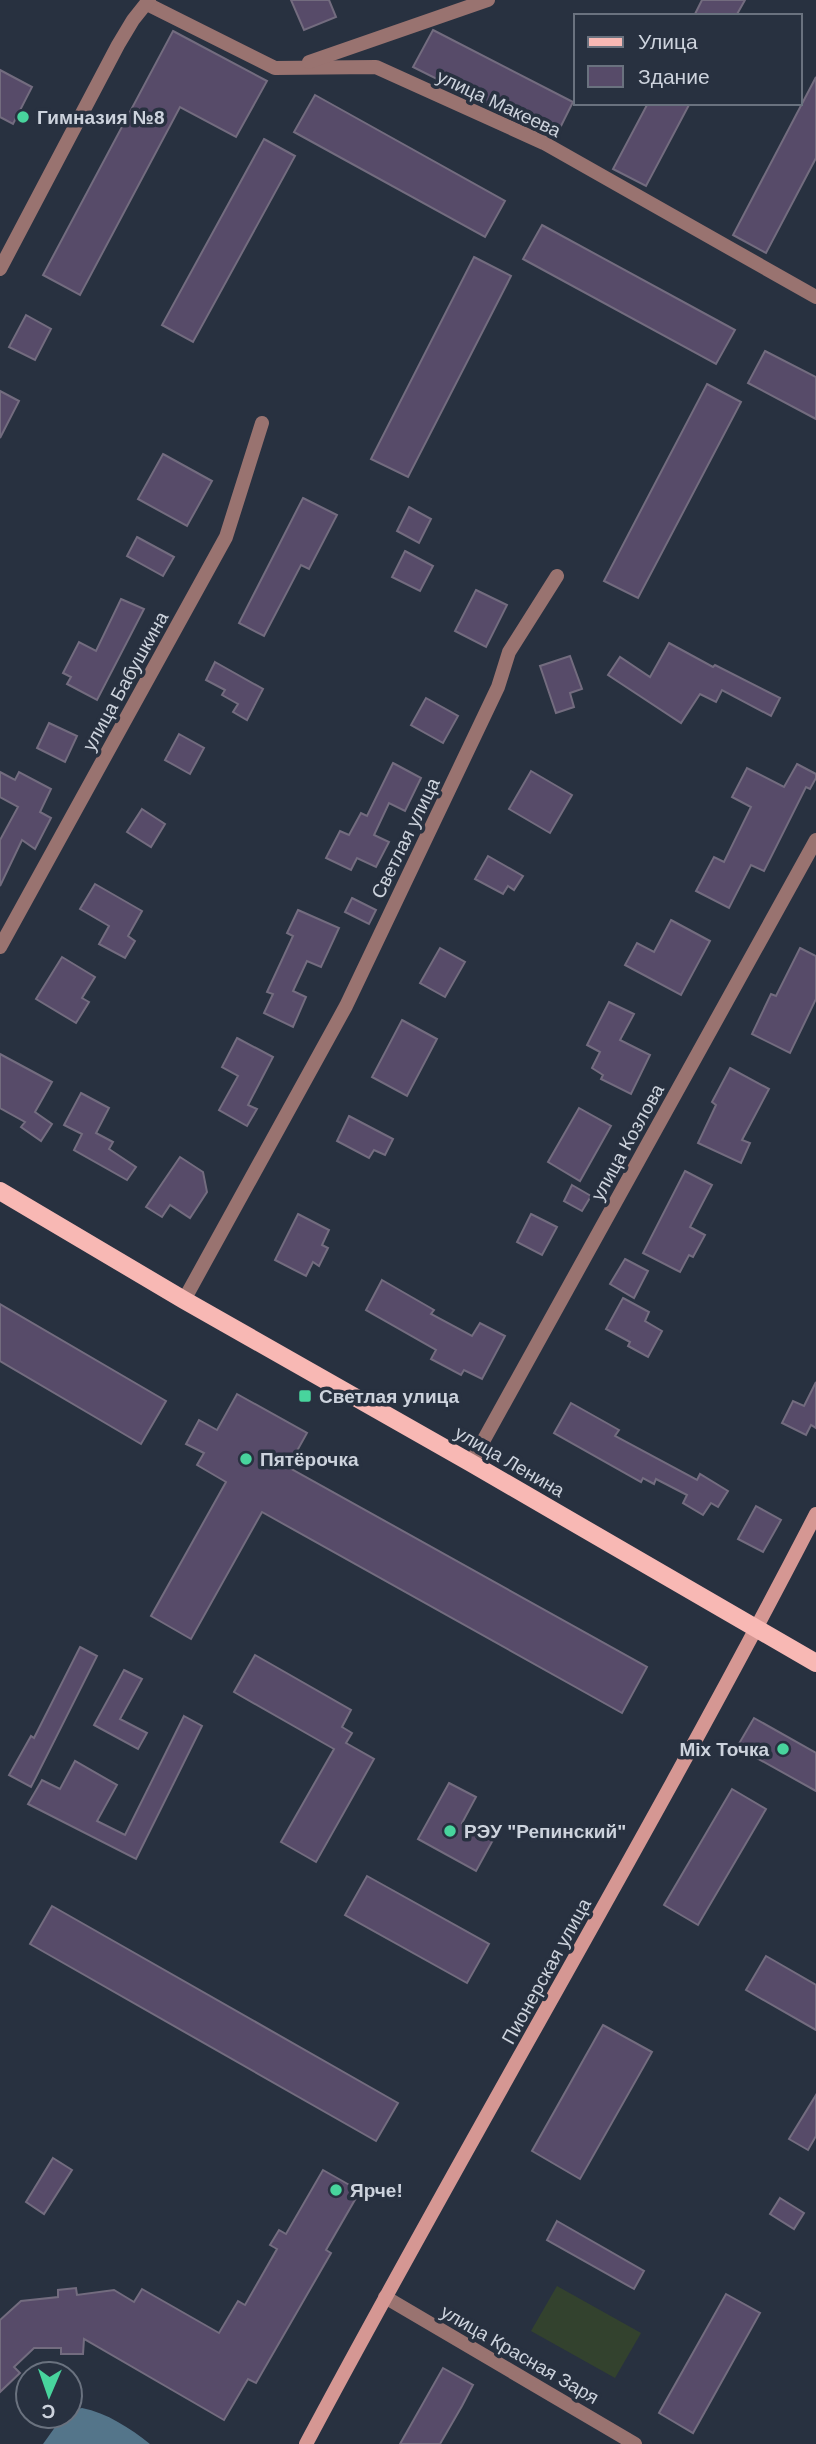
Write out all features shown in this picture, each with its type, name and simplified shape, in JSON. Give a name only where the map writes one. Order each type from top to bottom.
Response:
[{"type":"main road","name":"улица Ленина","points":[[0,1191],[184,1300],[816,1663]]},
{"type":"street","points":[[298,66],[488,0]]},
{"type":"street","points":[[0,269],[118,45],[148,2]]},
{"type":"street","name":"улица Макеева","points":[[148,2],[275,68],[376,67],[544,143],[816,297]]},
{"type":"street","name":"улица Бабушкина","points":[[0,947],[226,537],[262,423]]},
{"type":"street","name":"Светлая улица","points":[[184,1300],[346,1006],[499,687],[509,653],[557,576]]},
{"type":"street","name":"улица Козлова","points":[[471,1463],[816,840]]},
{"type":"street","name":"Пионерская улица","points":[[306,2444],[384,2297],[618,1883],[816,1514]]},
{"type":"street","name":"улица Красная Заря","points":[[384,2297],[635,2444]]},
{"type":"green space","points":[[557,2286],[641,2333],[615,2378],[531,2331]]},
{"type":"water","points":[[84,2409],[118,2422],[150,2444],[43,2444],[53,2430],[84,2430]]},
{"type":"building","points":[[291,0],[329,0],[336,17],[304,30]]},
{"type":"building","points":[[702,0],[745,0],[737,14],[695,14]]},
{"type":"building","points":[[433,30],[573,102],[555,138],[413,67]]},
{"type":"building","points":[[173,31],[267,81],[236,137],[180,107],[80,295],[43,275]]},
{"type":"building","points":[[0,70],[32,87],[13,124],[0,117]]},
{"type":"building","points":[[816,77],[816,158],[766,253],[733,235]]},
{"type":"building","points":[[315,95],[505,201],[485,237],[294,132]]},
{"type":"building","points":[[647,105],[689,105],[646,186],[613,169]]},
{"type":"building","points":[[264,139],[295,156],[193,342],[162,325]]},
{"type":"building","points":[[542,225],[735,330],[716,364],[523,259]]},
{"type":"building","points":[[474,257],[511,276],[408,477],[371,459]]},
{"type":"building","points":[[26,315],[51,329],[35,360],[9,347]]},
{"type":"building","points":[[765,351],[816,377],[816,419],[748,383]]},
{"type":"building","points":[[707,384],[741,402],[638,598],[604,581]]},
{"type":"building","points":[[0,391],[19,401],[0,438]]},
{"type":"building","points":[[163,454],[212,481],[187,526],[138,499]]},
{"type":"building","points":[[303,498],[337,515],[309,569],[301,565],[264,636],[239,623]]},
{"type":"building","points":[[409,507],[431,519],[419,543],[397,531]]},
{"type":"building","points":[[137,537],[174,557],[163,576],[127,556]]},
{"type":"building","points":[[405,551],[433,566],[420,591],[392,577]]},
{"type":"building","points":[[476,590],[507,605],[486,647],[455,631]]},
{"type":"building","points":[[121,599],[144,609],[97,700],[67,684],[71,677],[63,673],[79,642],[96,651]]},
{"type":"building","points":[[669,643],[780,698],[771,716],[722,690],[716,702],[700,694],[681,723],[608,675],[620,657],[650,677]]},
{"type":"building","points":[[570,656],[582,689],[570,693],[574,707],[556,713],[540,666]]},
{"type":"building","points":[[215,662],[263,689],[247,720],[233,712],[238,704],[222,695],[225,690],[206,680]]},
{"type":"building","points":[[426,698],[458,716],[443,743],[411,725]]},
{"type":"building","points":[[49,723],[77,736],[65,762],[37,748]]},
{"type":"building","points":[[179,734],[204,748],[190,774],[165,760]]},
{"type":"building","points":[[393,763],[421,778],[405,811],[389,803],[374,835],[389,842],[376,867],[357,858],[351,870],[326,858],[340,831],[349,835],[361,813],[367,816]]},
{"type":"building","points":[[797,764],[816,774],[816,778],[810,789],[806,787],[764,871],[751,865],[729,908],[696,891],[714,857],[724,862],[751,807],[732,797],[747,768],[784,787]]},
{"type":"building","points":[[531,771],[572,795],[550,833],[509,809]]},
{"type":"building","points":[[0,772],[15,780],[19,772],[51,789],[40,812],[51,818],[35,849],[22,840],[0,886],[0,840],[18,807],[0,797]]},
{"type":"building","points":[[142,809],[165,824],[151,847],[127,832]]},
{"type":"building","points":[[488,856],[523,876],[514,890],[508,886],[503,894],[475,879]]},
{"type":"building","points":[[95,884],[142,911],[128,936],[135,941],[125,958],[99,944],[109,926],[80,909]]},
{"type":"building","points":[[352,898],[376,910],[369,924],[345,912]]},
{"type":"building","points":[[298,910],[339,928],[321,967],[307,961],[293,991],[306,997],[293,1027],[264,1013],[273,994],[267,992],[293,936],[287,933]]},
{"type":"building","points":[[671,920],[710,941],[681,995],[625,965],[637,943],[654,952]]},
{"type":"building","points":[[440,948],[465,962],[445,997],[420,983]]},
{"type":"building","points":[[800,948],[816,956],[816,999],[790,1053],[752,1034],[771,994],[776,996]]},
{"type":"building","points":[[62,957],[95,977],[82,998],[89,1002],[76,1023],[36,999]]},
{"type":"building","points":[[609,1002],[634,1014],[620,1040],[650,1055],[631,1094],[601,1079],[603,1075],[592,1068],[600,1052],[587,1045]]},
{"type":"building","points":[[402,1020],[437,1039],[407,1096],[372,1077]]},
{"type":"building","points":[[237,1038],[273,1057],[248,1105],[257,1109],[247,1126],[219,1110],[238,1076],[222,1067]]},
{"type":"building","points":[[0,1054],[52,1082],[35,1112],[52,1124],[41,1141],[21,1127],[25,1122],[0,1108]]},
{"type":"building","points":[[730,1068],[769,1089],[742,1140],[750,1143],[741,1163],[698,1143],[716,1105],[712,1102]]},
{"type":"building","points":[[81,1093],[109,1108],[96,1133],[113,1142],[109,1149],[136,1167],[127,1180],[74,1150],[82,1134],[64,1125]]},
{"type":"building","points":[[579,1108],[611,1126],[580,1181],[548,1162]]},
{"type":"building","points":[[349,1116],[393,1139],[385,1155],[374,1150],[369,1158],[337,1141]]},
{"type":"building","points":[[180,1157],[203,1172],[207,1192],[190,1218],[170,1205],[162,1217],[146,1207]]},
{"type":"building","points":[[685,1171],[712,1185],[690,1227],[705,1235],[693,1257],[689,1255],[680,1272],[643,1253]]},
{"type":"building","points":[[572,1185],[591,1196],[582,1211],[564,1201]]},
{"type":"building","points":[[298,1214],[329,1230],[322,1245],[328,1248],[319,1266],[313,1262],[306,1276],[275,1260]]},
{"type":"building","points":[[531,1214],[557,1227],[542,1255],[517,1242]]},
{"type":"building","points":[[625,1259],[648,1271],[634,1298],[610,1284]]},
{"type":"building","points":[[382,1280],[434,1310],[431,1314],[472,1336],[480,1323],[505,1336],[482,1379],[464,1370],[461,1375],[431,1359],[436,1350],[366,1310]]},
{"type":"building","points":[[623,1298],[649,1312],[645,1321],[662,1331],[648,1357],[628,1346],[630,1342],[606,1329]]},
{"type":"building","points":[[0,1304],[166,1401],[141,1444],[0,1361]]},
{"type":"building","points":[[816,1382],[816,1428],[811,1425],[806,1435],[782,1423],[793,1401],[804,1406]]},
{"type":"building","points":[[237,1394],[307,1433],[288,1467],[647,1667],[622,1713],[262,1512],[191,1639],[151,1616],[226,1482],[197,1465],[204,1453],[186,1444],[199,1420],[217,1430]]},
{"type":"building","points":[[571,1403],[619,1430],[615,1436],[697,1480],[700,1474],[728,1491],[718,1507],[711,1503],[703,1515],[683,1503],[687,1495],[656,1479],[654,1484],[643,1478],[641,1482],[554,1433]]},
{"type":"building","points":[[756,1506],[781,1520],[763,1552],[738,1539]]},
{"type":"building","points":[[80,1647],[97,1656],[31,1787],[9,1775],[31,1736],[34,1738]]},
{"type":"building","points":[[255,1655],[351,1710],[342,1727],[352,1733],[346,1743],[374,1759],[316,1862],[281,1842],[334,1749],[234,1692]]},
{"type":"building","points":[[124,1670],[142,1679],[120,1719],[147,1733],[138,1749],[94,1725]]},
{"type":"building","points":[[184,1716],[202,1726],[136,1859],[28,1804],[42,1780],[60,1789],[75,1761],[117,1785],[97,1821],[125,1835]]},
{"type":"building","points":[[754,1718],[816,1753],[816,1791],[737,1747]]},
{"type":"building","name":"РЭУ \"Репинский\"","points":[[449,1783],[476,1797],[462,1823],[493,1840],[476,1871],[418,1839]]},
{"type":"building","points":[[732,1789],[766,1809],[698,1925],[664,1905]]},
{"type":"building","points":[[367,1876],[489,1944],[467,1983],[345,1915]]},
{"type":"building","points":[[52,1906],[398,2103],[376,2141],[30,1944]]},
{"type":"building","points":[[766,1956],[816,1985],[816,2030],[746,1990]]},
{"type":"building","points":[[603,2025],[652,2052],[580,2179],[532,2151]]},
{"type":"building","points":[[816,2095],[816,2136],[808,2150],[789,2139]]},
{"type":"building","points":[[53,2158],[72,2170],[44,2214],[26,2202]]},
{"type":"building","points":[[323,2170],[360,2191],[326,2250],[331,2253],[256,2383],[248,2379],[224,2420],[84,2339],[83,2354],[61,2354],[61,2348],[34,2348],[21,2360],[14,2360],[14,2379],[0,2392],[0,2320],[21,2301],[58,2297],[58,2290],[76,2288],[77,2295],[114,2290],[134,2302],[142,2289],[219,2333],[238,2301],[245,2305],[277,2249],[270,2245],[279,2230],[286,2234]]},
{"type":"building","points":[[780,2198],[804,2213],[794,2229],[770,2214]]},
{"type":"building","points":[[557,2221],[644,2271],[634,2289],[547,2240]]},
{"type":"building","points":[[726,2294],[760,2313],[693,2433],[659,2413]]},
{"type":"building","points":[[443,2368],[473,2385],[462,2406],[440,2444],[400,2444]]},
{"type":"place","name":"Гимназия №8","points":[[23,117]]},
{"type":"place","name":"Светлая улица","points":[[305,1396]]},
{"type":"place","name":"Пятёрочка","points":[[246,1459]]},
{"type":"place","name":"Mix Точка","points":[[783,1749]]},
{"type":"place","name":"РЭУ \"Репинский\"","points":[[450,1831]]},
{"type":"place","name":"Ярче!","points":[[336,2190]]}]
